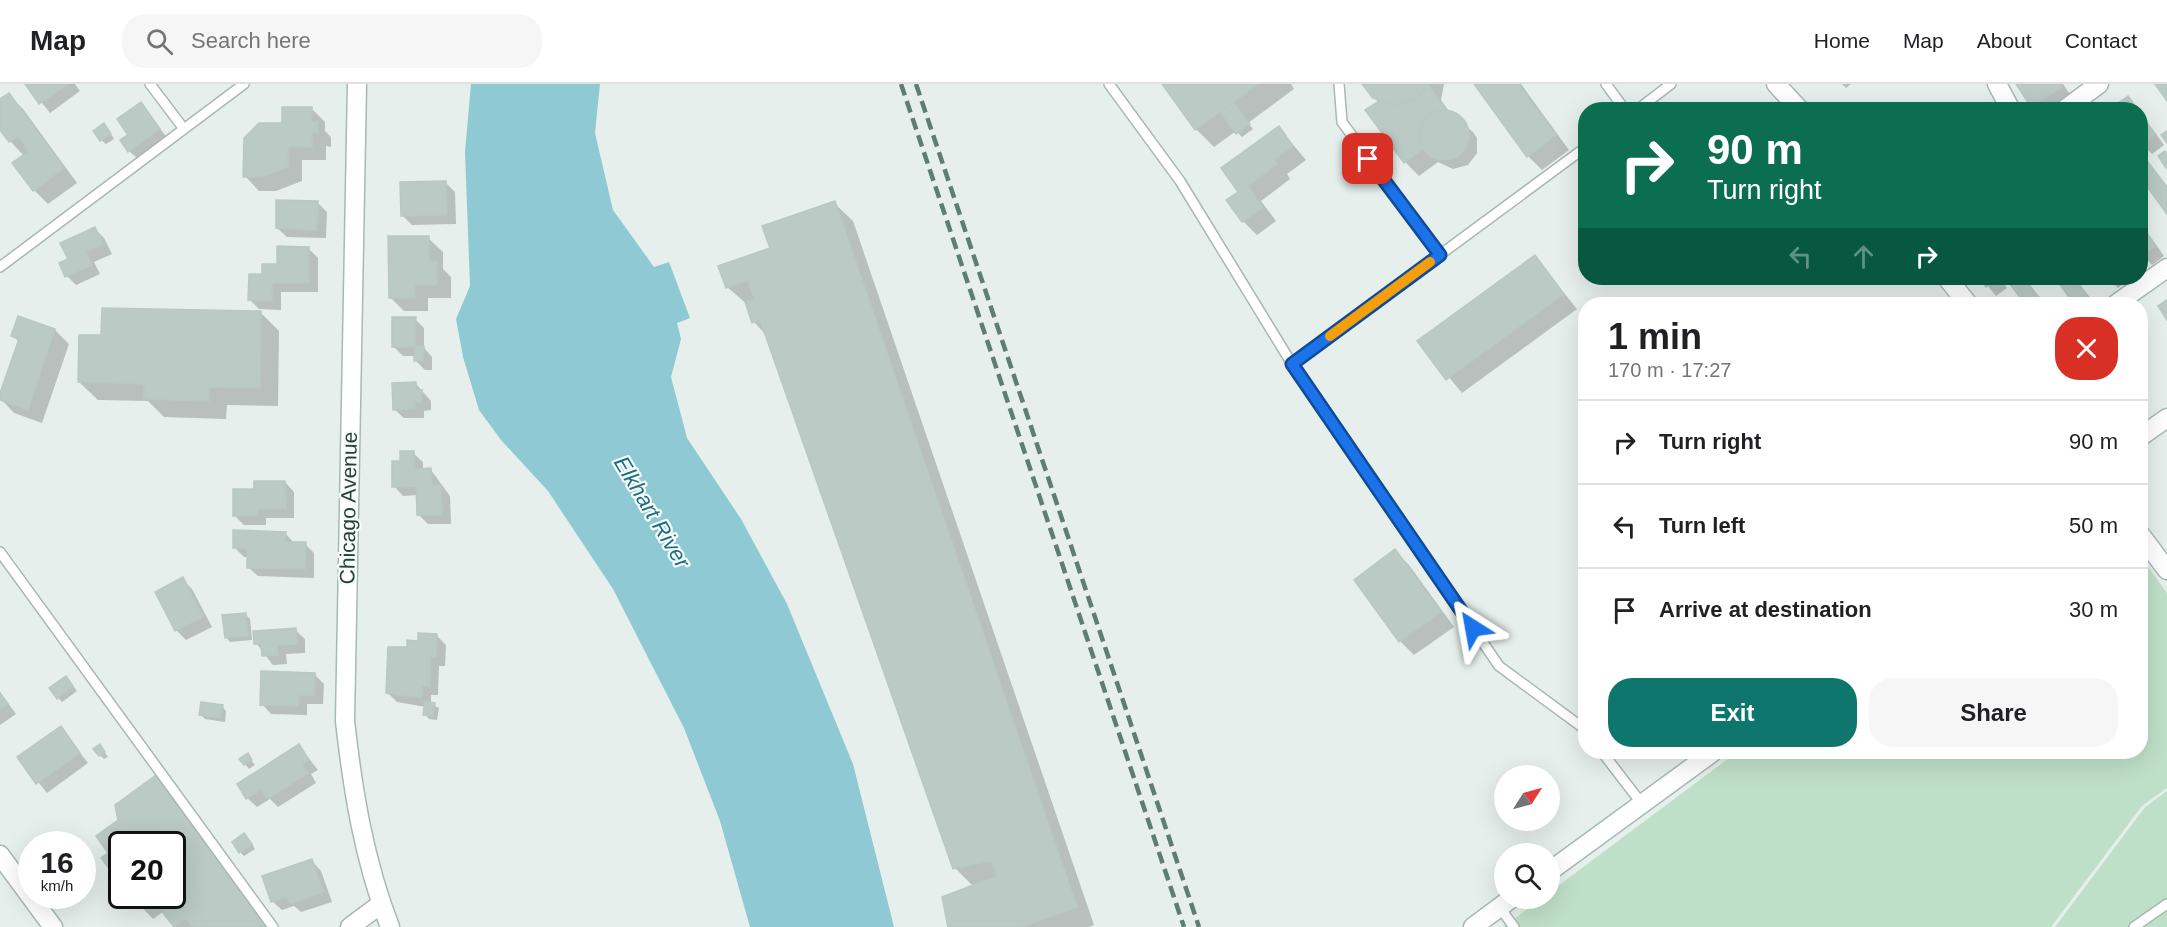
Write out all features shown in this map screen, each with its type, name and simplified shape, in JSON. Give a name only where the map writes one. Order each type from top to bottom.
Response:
[{"type":"street","name":"Chicago Avenue","points":[[357,84],[345,721],[353,793],[364,848],[390,927]]},
{"type":"street","points":[[1776,84],[1793,102]]},
{"type":"street","points":[[1997,84],[2007,102]]},
{"type":"street","points":[[2075,102],[2099,84]]},
{"type":"street","points":[[2148,281],[2167,268]]},
{"type":"street","points":[[1953,285],[1962,297]]},
{"type":"street","points":[[2126,297],[2143,285]]},
{"type":"street","points":[[2148,431],[2167,418]]},
{"type":"street","points":[[2148,545],[2167,570]]},
{"type":"street","points":[[1560,864],[1703,759]]},
{"type":"street","points":[[0,855],[53,927]]},
{"type":"street","points":[[350,927],[381,904]]},
{"type":"street","points":[[1473,927],[1498,909]]},
{"type":"lane","points":[[150,84],[184,129]]},
{"type":"lane","points":[[0,267],[244,84]]},
{"type":"lane","points":[[1109,84],[1180,181],[1292,364],[1498,666],[1578,724]]},
{"type":"lane","points":[[1339,84],[1342,122],[1440,255]]},
{"type":"lane","points":[[1606,84],[1619,102]]},
{"type":"lane","points":[[1647,102],[1671,84]]},
{"type":"lane","points":[[1292,364],[1578,153]]},
{"type":"lane","points":[[0,552],[273,927]]},
{"type":"lane","points":[[1607,759],[1642,804]]},
{"type":"lane","points":[[2134,927],[2167,904]]},
{"type":"lane","points":[[1508,909],[1514,927]]},
{"type":"green space","points":[[2148,567],[2167,593],[2167,788],[2142,806],[2051,927],[1503,927],[1527,909],[1560,909],[1560,885],[1728,759],[2148,759]]},
{"type":"green space","points":[[2167,791],[2167,927],[2055,927],[2145,807]]},
{"type":"water","name":"Elkhart River","points":[[471,84],[600,84],[595,133],[613,210],[654,267],[669,262],[690,318],[677,323],[681,339],[671,377],[687,438],[741,519],[787,604],[853,764],[894,927],[750,927],[720,821],[684,728],[613,589],[548,491],[501,440],[479,410],[463,357],[456,319],[470,286],[465,152]]},
{"type":"building","points":[[25,84],[68,84],[39,104]]},
{"type":"building","points":[[1162,84],[1258,84],[1195,130]]},
{"type":"building","points":[[1362,84],[1428,84],[1417,98],[1395,105],[1373,98]]},
{"type":"building","points":[[1474,84],[1518,84],[1556,135],[1527,157]]},
{"type":"building","points":[[2016,84],[2060,84],[2062,87],[2039,102],[2028,102]]},
{"type":"building","points":[[2155,84],[2167,84],[2167,101]]},
{"type":"building","points":[[1428,85],[1446,110],[1436,111],[1423,121],[1419,138],[1423,149],[1404,163],[1365,110],[1379,101],[1395,105],[1407,103],[1417,98]]},
{"type":"building","points":[[9,93],[64,168],[33,191],[12,163],[29,151],[18,136],[9,142],[0,130],[0,99]]},
{"type":"building","points":[[2128,96],[2132,102],[2120,102]]},
{"type":"building","points":[[141,102],[160,129],[128,152],[120,140],[128,135],[117,119]]},
{"type":"building","points":[[1233,102],[1250,124],[1236,134],[1220,112]]},
{"type":"building","points":[[282,107],[312,107],[311,122],[318,122],[318,133],[312,133],[312,147],[288,146],[288,167],[261,177],[243,177],[244,138],[259,123],[282,123]]},
{"type":"building","points":[[1444,110],[1462,117],[1469,135],[1462,153],[1444,160],[1426,153],[1419,135],[1426,117]]},
{"type":"building","points":[[104,123],[111,134],[100,141],[93,131]]},
{"type":"building","points":[[2148,124],[2156,135],[2148,140]]},
{"type":"building","points":[[1279,126],[1293,146],[1274,160],[1277,164],[1248,186],[1263,207],[1242,222],[1226,200],[1238,192],[1221,168]]},
{"type":"building","points":[[2167,131],[2167,143],[2161,135]]},
{"type":"building","points":[[2165,151],[2167,154],[2166,168],[2158,156]]},
{"type":"building","points":[[2148,162],[2167,187],[2167,214],[2148,188]]},
{"type":"building","points":[[446,181],[447,215],[401,216],[400,182]]},
{"type":"building","points":[[276,200],[318,201],[317,230],[276,228]]},
{"type":"building","points":[[835,201],[1077,907],[1022,927],[948,927],[942,897],[997,876],[991,861],[953,869],[760,320],[752,323],[745,302],[754,299],[748,280],[726,288],[718,266],[770,248],[762,226]]},
{"type":"building","points":[[95,227],[103,244],[86,252],[92,265],[65,277],[59,263],[68,259],[60,243]]},
{"type":"building","points":[[2148,235],[2156,246],[2148,251]]},
{"type":"building","points":[[388,236],[429,236],[429,261],[437,261],[437,285],[415,285],[415,298],[389,298]]},
{"type":"building","points":[[277,246],[309,247],[309,283],[272,283],[272,301],[248,300],[249,274],[262,274],[262,264],[277,264]]},
{"type":"building","points":[[1535,255],[1564,294],[1446,380],[1417,341]]},
{"type":"building","points":[[2011,285],[2029,285],[2039,297],[2020,297]]},
{"type":"building","points":[[2060,285],[2079,285],[2087,296],[2085,297],[2069,297]]},
{"type":"building","points":[[2167,300],[2167,320],[2158,306]]},
{"type":"building","points":[[102,308],[261,311],[260,388],[209,387],[209,401],[144,399],[144,384],[78,382],[79,335],[101,335]]},
{"type":"building","points":[[18,316],[55,329],[28,410],[0,400],[0,393],[19,339],[11,336]]},
{"type":"building","points":[[392,317],[416,317],[415,346],[424,346],[423,361],[414,361],[414,347],[392,347]]},
{"type":"building","points":[[416,382],[416,390],[422,390],[422,402],[415,402],[415,409],[393,410],[392,383]]},
{"type":"building","points":[[400,451],[414,451],[415,469],[431,468],[432,485],[441,485],[442,515],[417,515],[416,486],[392,487],[392,461],[400,461]]},
{"type":"building","points":[[254,481],[285,481],[286,509],[257,509],[257,516],[233,516],[233,489],[254,489]]},
{"type":"building","points":[[233,530],[286,532],[285,542],[306,542],[305,569],[247,568],[247,549],[233,548]]},
{"type":"building","points":[[1395,549],[1441,612],[1399,642],[1354,580]]},
{"type":"building","points":[[183,577],[203,617],[175,631],[155,592]]},
{"type":"building","points":[[246,613],[248,636],[225,638],[222,615]]},
{"type":"building","points":[[296,628],[297,644],[277,645],[278,655],[262,656],[261,644],[254,644],[253,631]]},
{"type":"building","points":[[418,633],[437,634],[436,657],[430,657],[430,686],[422,686],[422,698],[386,693],[388,647],[407,647],[407,640],[418,641]]},
{"type":"building","points":[[261,671],[315,673],[314,696],[299,695],[298,706],[260,705]]},
{"type":"building","points":[[66,676],[73,686],[57,699],[49,688]]},
{"type":"building","points":[[0,693],[8,704],[0,709]]},
{"type":"building","points":[[425,701],[435,703],[433,716],[423,715]]},
{"type":"building","points":[[201,702],[223,705],[221,718],[199,715]]},
{"type":"building","points":[[61,726],[80,753],[36,784],[17,757]]},
{"type":"building","points":[[100,744],[105,752],[99,756],[93,749]]},
{"type":"building","points":[[299,744],[309,760],[302,765],[308,773],[268,799],[261,789],[246,799],[237,784]]},
{"type":"building","points":[[248,753],[252,760],[244,765],[239,759]]},
{"type":"building","points":[[156,775],[268,927],[193,927],[186,918],[174,927],[160,909],[186,909],[186,831],[108,831],[108,853],[96,836],[118,820],[115,805]]},
{"type":"building","points":[[244,833],[252,844],[239,853],[232,842]]},
{"type":"building","points":[[108,853],[108,867],[101,858]]},
{"type":"building","points":[[312,859],[323,892],[290,904],[287,896],[271,902],[262,876]]},
{"type":"railway","points":[[901,84],[1184,927]]},
{"type":"railway","points":[[916,84],[1199,927]]},
{"type":"slow traffic","points":[[1330,336],[1430,262]]},
{"type":"route","points":[[1368,159],[1440,255],[1292,364],[1473,628]]}]
